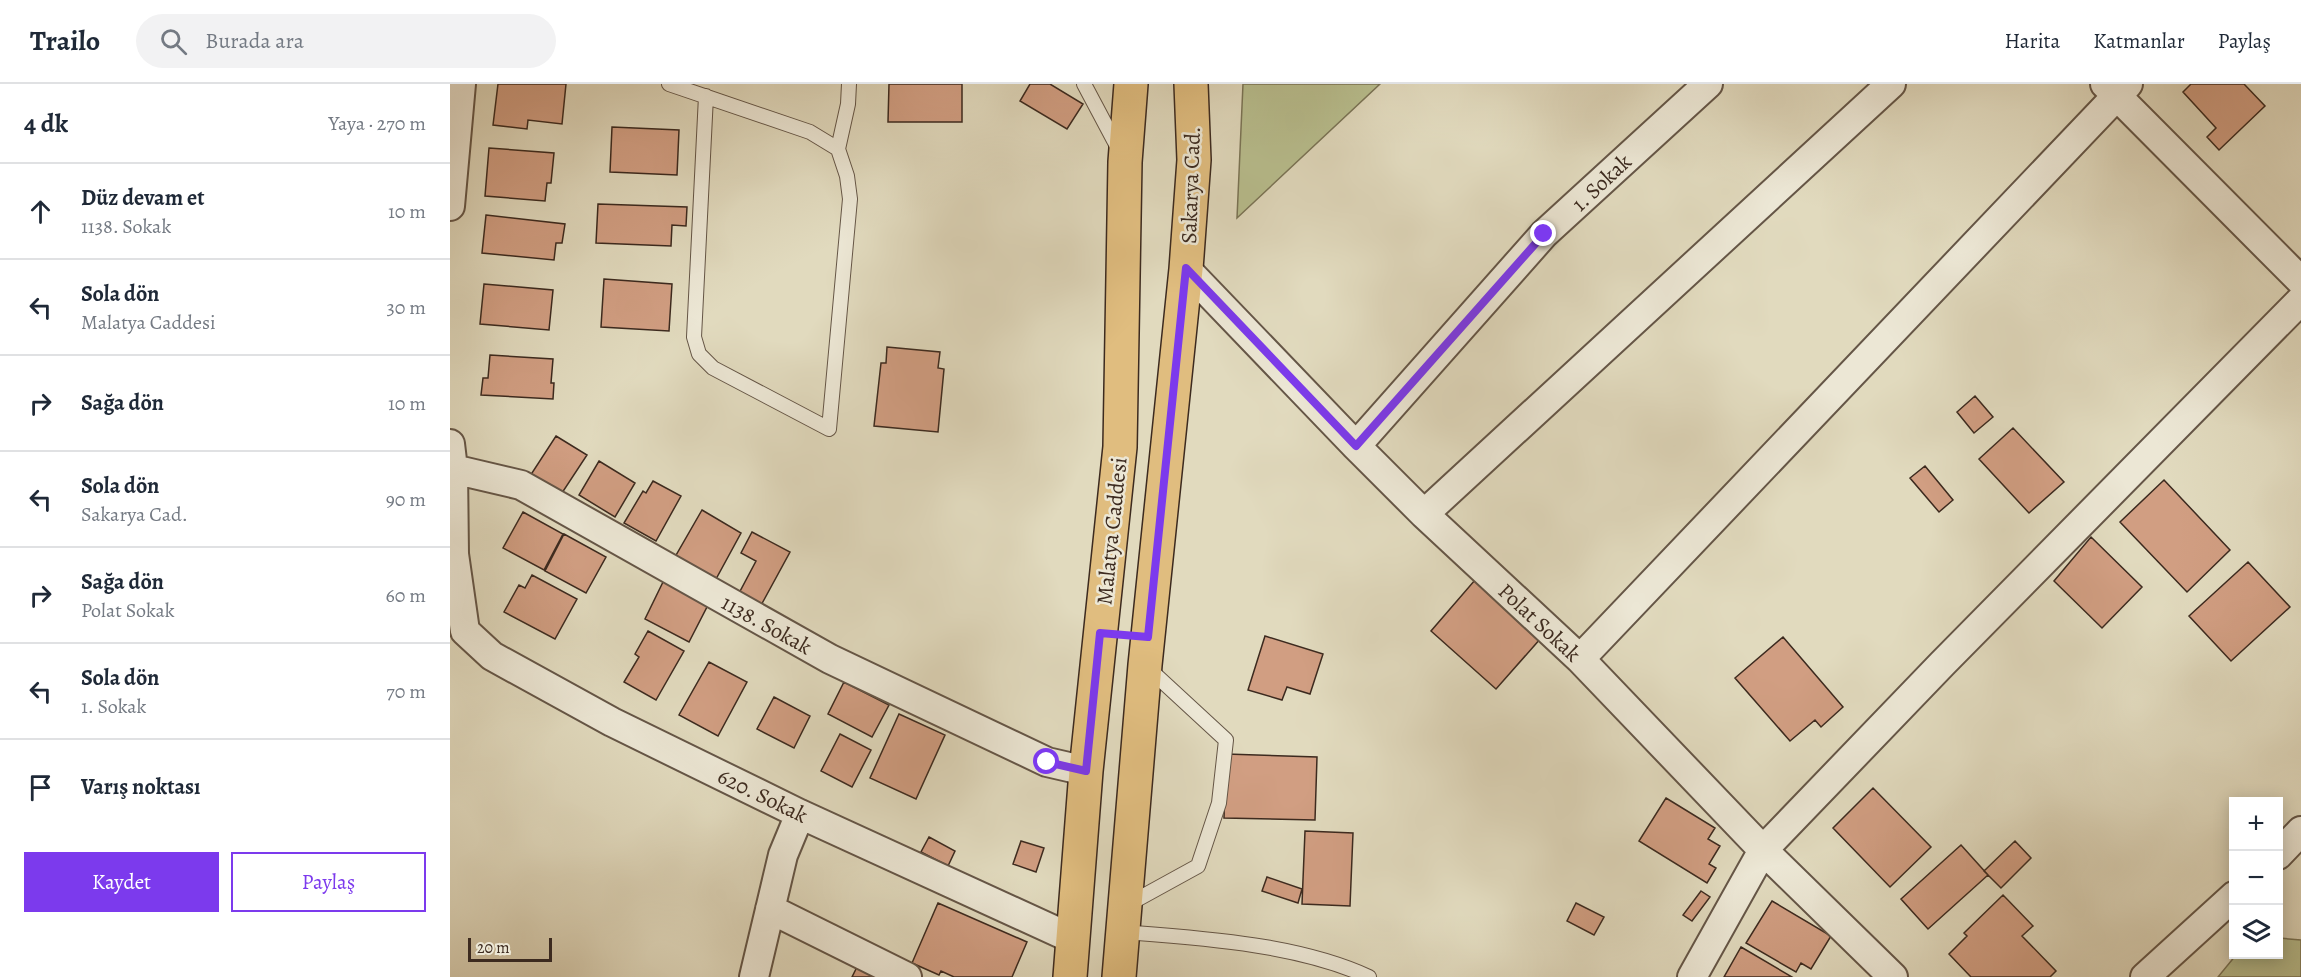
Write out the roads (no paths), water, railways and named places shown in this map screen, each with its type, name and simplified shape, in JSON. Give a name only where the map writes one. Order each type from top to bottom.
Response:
[{"type":"main road","name":"Malatya Caddesi","points":[[1070,977],[1086,771],[1120,447],[1125,162],[1131,84]]},
{"type":"main road","name":"Sakarya Cad.","points":[[1124,919],[1146,651],[1186,268],[1194,160],[1191,84]]},
{"type":"main road","points":[[1114,505],[1161,510]]},
{"type":"main road","points":[[1100,633],[1146,651]]},
{"type":"main road","points":[[1119,977],[1124,919]]},
{"type":"street","points":[[450,206],[461,84]]},
{"type":"street","name":"1. Sokak","points":[[1356,446],[1544,234],[1708,84]]},
{"type":"street","points":[[1424,514],[1891,84]]},
{"type":"street","points":[[1580,659],[2117,88],[2301,281]]},
{"type":"street","name":"Polat Sokak","points":[[1186,268],[1356,446],[1424,514],[1580,659],[1763,850],[1893,977]]},
{"type":"street","points":[[1692,977],[1763,850],[1942,664],[2301,300]]},
{"type":"street","name":"620. Sokak","points":[[451,456],[454,554],[465,631],[492,656],[602,717],[800,814],[1073,939]]},
{"type":"street","name":"1138. Sokak","points":[[451,456],[521,485],[830,659],[1047,762],[1086,771]]},
{"type":"street","points":[[754,977],[783,855],[800,814]]},
{"type":"street","points":[[2282,851],[2301,831]]},
{"type":"street","points":[[2145,977],[2229,901]]},
{"type":"street","points":[[770,909],[907,977]]},
{"type":"lane","points":[[669,84],[810,132],[838,148]]},
{"type":"lane","points":[[706,96],[694,338],[699,354],[713,368],[829,429],[850,199],[847,176],[838,148],[848,104],[849,84]]},
{"type":"lane","points":[[1084,84],[1125,162]]},
{"type":"lane","points":[[1124,919],[1198,866],[1219,803],[1226,740],[1146,651]]},
{"type":"lane","points":[[1124,919],[1297,954],[1352,969],[1369,977]]}]
